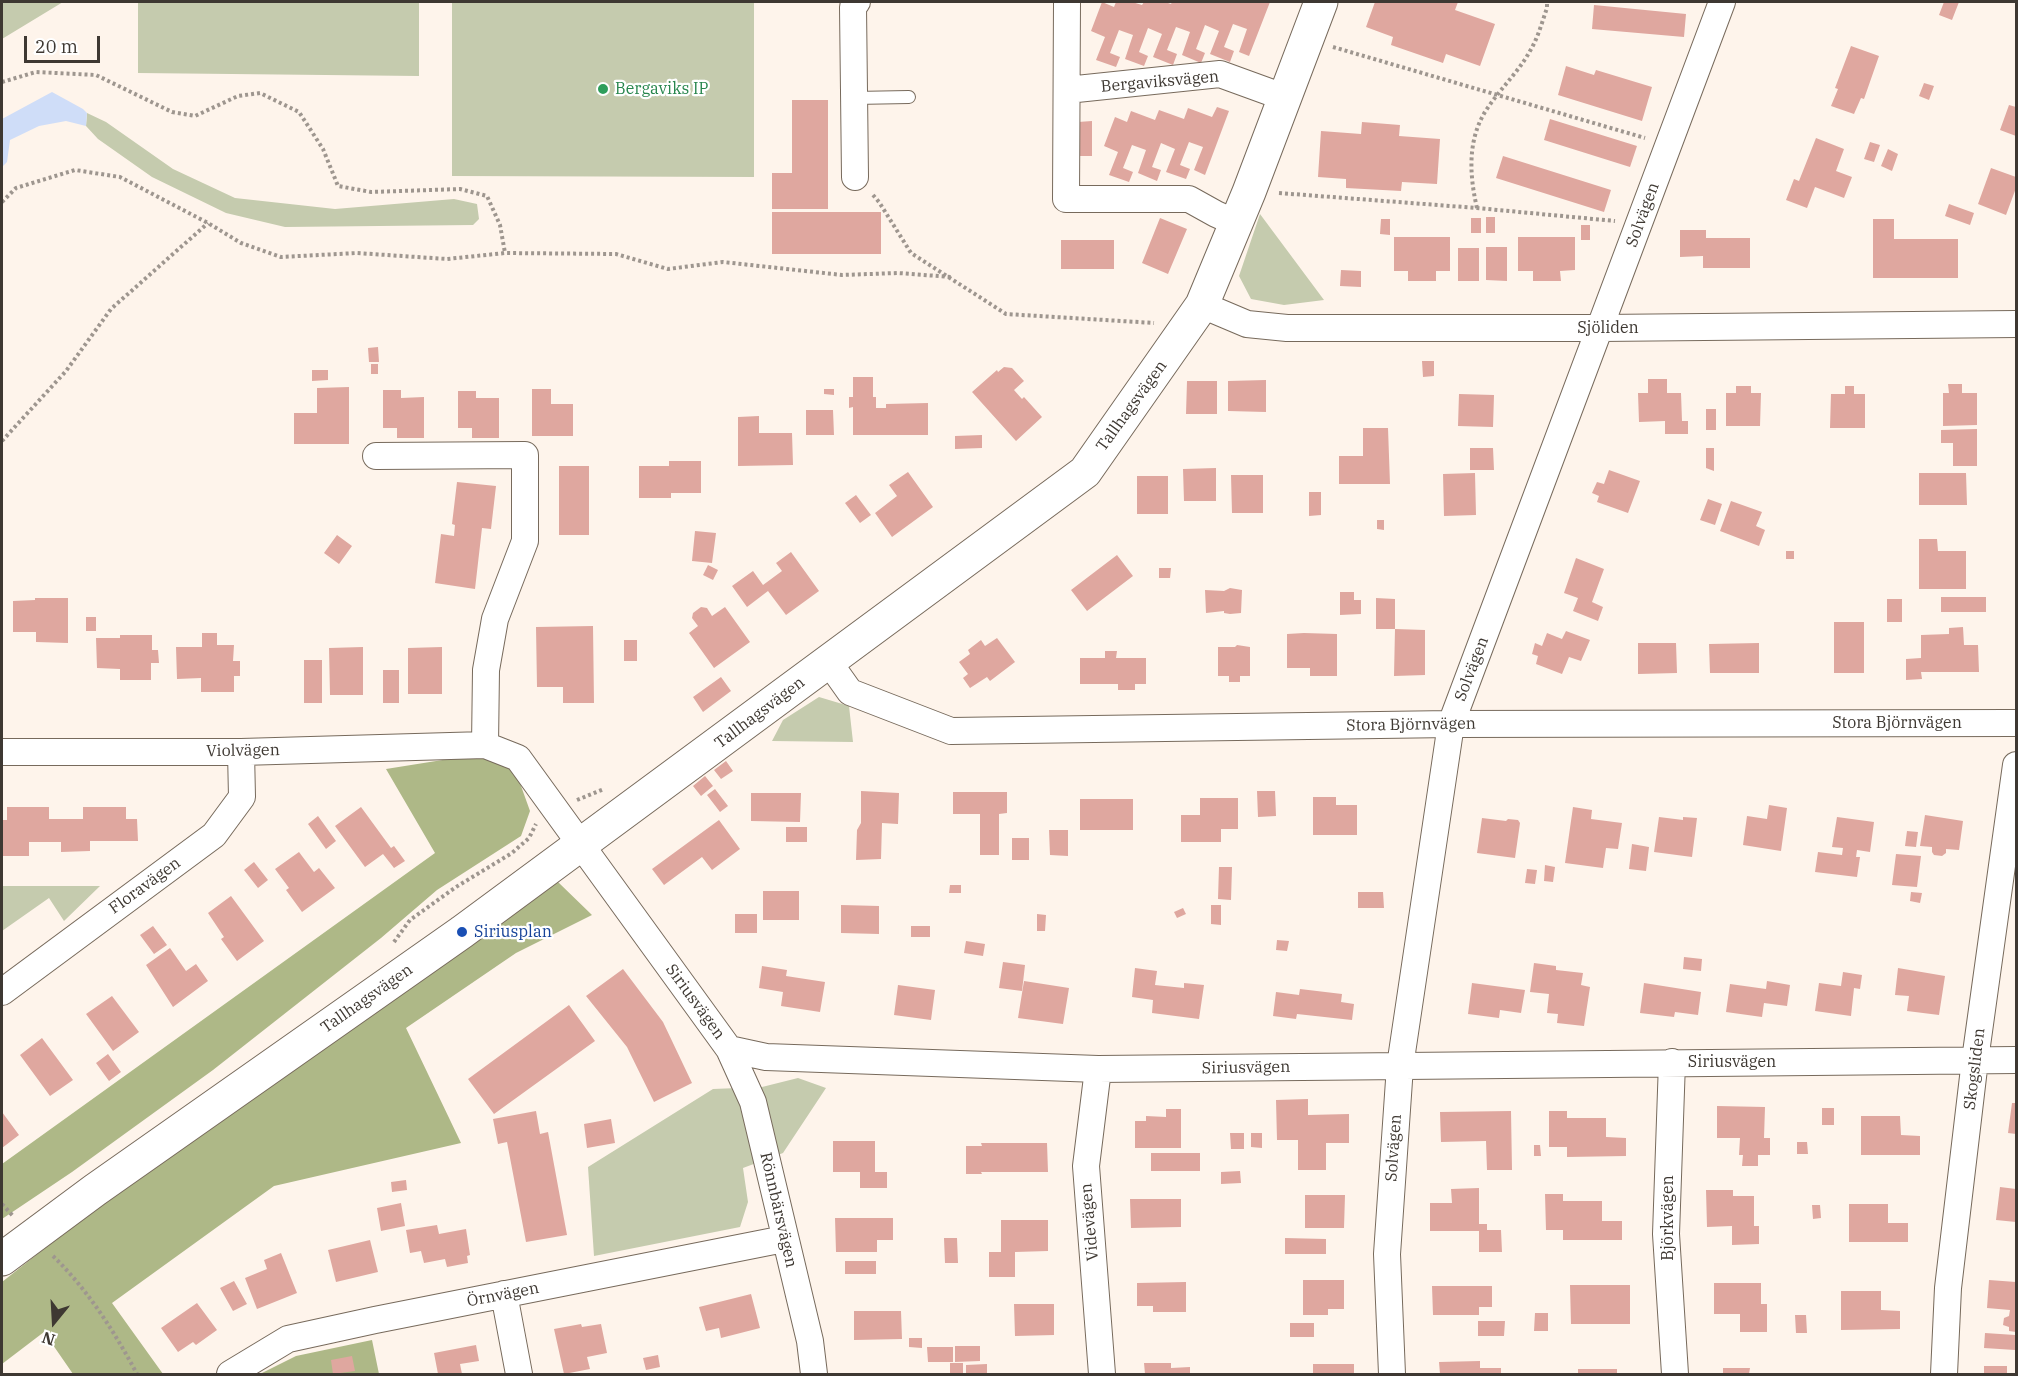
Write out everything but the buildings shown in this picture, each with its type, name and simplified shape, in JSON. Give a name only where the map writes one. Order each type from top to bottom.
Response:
[{"type":"main road","name":"Tallhagsvägen","points":[[2,1259],[124,1169],[462,932],[1084,472],[1196,316],[1286,98],[1321,2]]},
{"type":"street","points":[[855,177],[853,7],[857,2]]},
{"type":"street","points":[[1067,2],[1066,199],[1189,199],[1236,223]]},
{"type":"street","name":"Solvägen","points":[[1392,1374],[1387,1254],[1400,1066],[1451,724],[1722,2]]},
{"type":"street","name":"Bergaviksvägen","points":[[1066,90],[1220,74],[1264,88],[1286,98]]},
{"type":"street","name":"Sjöliden","points":[[1196,316],[1287,328],[2016,324]]},
{"type":"street","points":[[376,456],[525,455],[525,541],[495,620],[486,670],[485,745]]},
{"type":"street","name":"Stora Björnvägen","points":[[828,662],[850,692],[951,731],[1451,724],[2016,723]]},
{"type":"street","name":"Violvägen","points":[[2,752],[241,752],[485,745],[518,758],[556,808],[580,845]]},
{"type":"street","name":"Floravägen","points":[[2,992],[214,835],[242,796],[241,752]]},
{"type":"street","name":"Skogsliden","points":[[1944,1374],[1948,1288],[2016,765]]},
{"type":"street","name":"Siriusvägen","points":[[580,845],[729,1048],[776,1058],[1098,1069],[2016,1060]]},
{"type":"street","name":"Rönnbärsvägen","points":[[729,1048],[753,1102],[810,1341],[814,1374]]},
{"type":"street","name":"Björkvägen","points":[[1672,1062],[1666,1234],[1675,1374]]},
{"type":"street","name":"Videvägen","points":[[1098,1069],[1086,1166],[1102,1374]]},
{"type":"street","name":"Örnvägen","points":[[230,1374],[288,1339],[784,1239]]},
{"type":"street","points":[[504,1294],[519,1374]]},
{"type":"lane","points":[[854,98],[909,97]]},
{"type":"path","points":[[1477,208],[1471,183],[1471,157],[1477,130],[1488,107],[1531,50],[1540,30],[1547,2]]},
{"type":"path","points":[[1308,39],[1669,146]]},
{"type":"path","points":[[2,82],[36,72],[96,75],[172,112],[195,116],[238,96],[260,93],[299,112],[323,149],[338,186],[371,192],[460,189],[487,196],[500,225],[505,253]]},
{"type":"path","points":[[2,202],[16,188],[75,170],[120,177],[241,243],[281,256],[357,253],[447,259],[505,253],[616,254],[668,269],[723,262],[842,275],[898,273],[951,277]]},
{"type":"path","points":[[855,177],[879,202],[911,253],[1006,314],[1196,316]]},
{"type":"path","points":[[1252,182],[1280,194],[1477,208],[1640,223]]},
{"type":"path","points":[[2,441],[66,371],[111,309],[208,223]]},
{"type":"path","points":[[410,920],[456,887],[512,853],[529,838],[537,820],[556,808],[610,785]]},
{"type":"path","points":[[2,1204],[72,1274],[114,1332],[137,1374]]},
{"type":"green space","points":[[2,2],[63,2],[2,39]]},
{"type":"green space","points":[[138,2],[419,2],[419,76],[138,73]]},
{"type":"green space","name":"Bergaviks IP","points":[[452,2],[754,2],[754,177],[452,176]]},
{"type":"green space","points":[[87,113],[106,122],[173,169],[235,198],[335,209],[454,199],[477,204],[479,219],[473,225],[285,227],[226,213],[152,177],[98,139],[86,126]]},
{"type":"green space","points":[[1260,214],[1324,300],[1284,305],[1251,299],[1239,276]]},
{"type":"green space","points":[[819,697],[849,706],[853,742],[772,741],[783,720]]},
{"type":"green space","points":[[480,754],[516,772],[530,811],[521,836],[437,890],[381,938],[213,1070],[72,1172],[2,1219],[2,1164],[435,853],[386,769]]},
{"type":"green space","points":[[558,882],[592,915],[516,953],[406,1028],[461,1143],[274,1186],[112,1303],[163,1374],[73,1374],[44,1332],[2,1364],[2,1282],[102,1203],[472,938]]},
{"type":"green space","points":[[2,886],[100,886],[64,921],[49,898],[2,931]]},
{"type":"green space","points":[[798,1078],[826,1088],[783,1153],[743,1168],[748,1202],[740,1227],[594,1256],[588,1167],[713,1089],[762,1087]]},
{"type":"green space","points":[[372,1340],[379,1374],[260,1374],[296,1356]]},
{"type":"water","points":[[52,92],[87,113],[86,126],[66,121],[39,126],[10,140],[7,162],[2,167],[2,119]]},
{"type":"place","name":"Bergaviks IP","points":[[603,89]]},
{"type":"place","name":"Siriusplan","points":[[462,932]]}]
